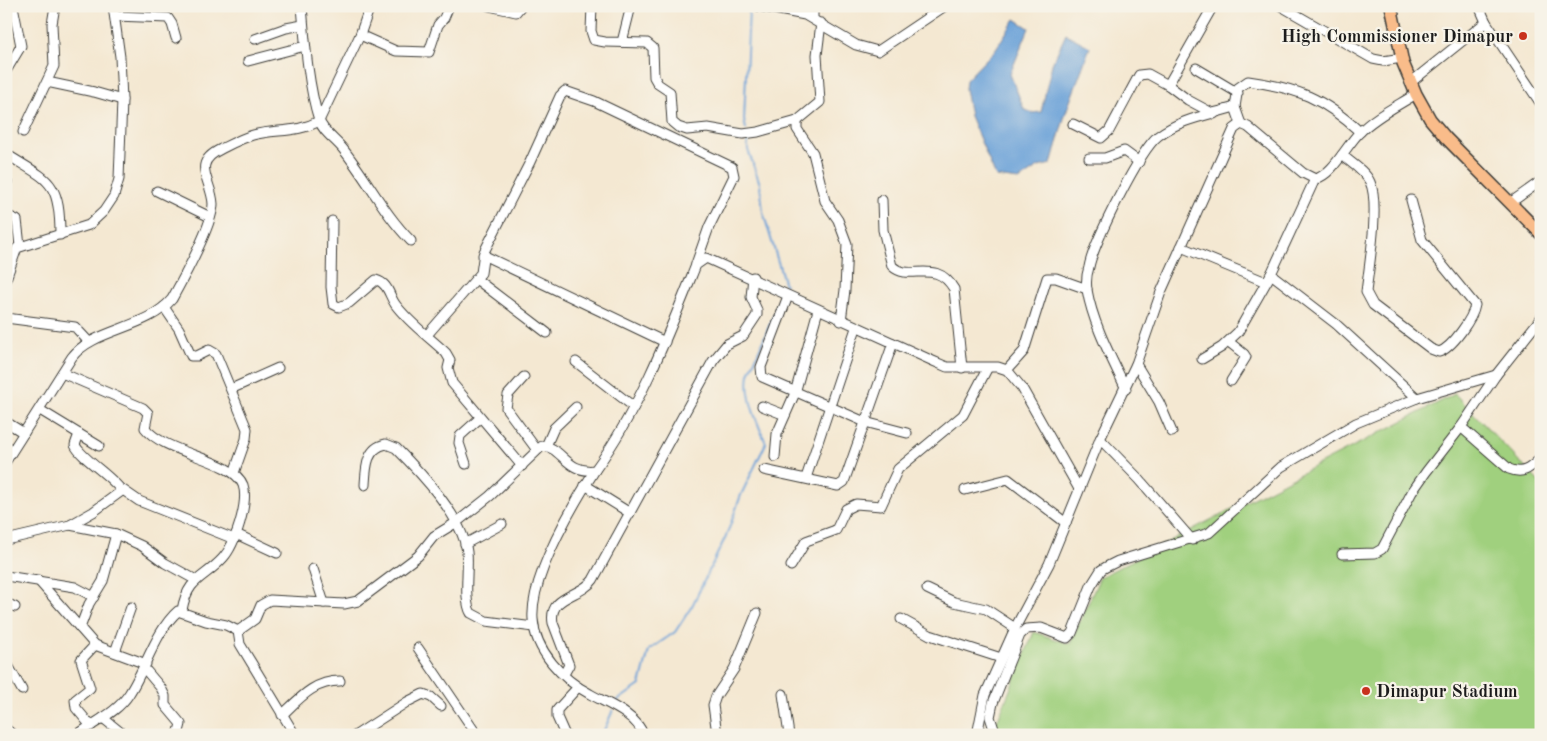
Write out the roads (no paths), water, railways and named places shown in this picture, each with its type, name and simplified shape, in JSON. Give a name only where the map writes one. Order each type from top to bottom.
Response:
[{"type":"main road","points":[[1391,6],[1402,58],[1410,83],[1438,129],[1541,234]]},
{"type":"street","points":[[6,71],[21,46],[14,6]]},
{"type":"street","points":[[24,132],[54,66],[52,24],[56,6]]},
{"type":"street","points":[[7,275],[14,251],[20,246],[89,225],[104,211],[114,196],[119,179],[122,100],[120,57],[113,6]]},
{"type":"street","points":[[302,6],[305,46],[319,121],[327,133],[344,151],[396,226],[411,241]]},
{"type":"street","points":[[6,461],[76,351],[89,342],[145,318],[164,307],[176,291],[210,217],[213,204],[204,168],[207,159],[212,154],[254,135],[298,129],[319,121],[360,35],[370,6]]},
{"type":"street","points":[[360,35],[396,51],[429,52],[438,25],[444,18],[449,6]]},
{"type":"street","points":[[489,6],[501,11],[516,12],[521,6]]},
{"type":"street","points":[[592,6],[592,37],[599,41],[648,43],[653,48],[654,77],[658,84],[670,92],[671,117],[674,125],[682,129],[708,128],[746,134],[797,120],[813,109],[821,100],[817,55],[817,21],[813,6]]},
{"type":"street","points":[[622,42],[631,6]]},
{"type":"street","points":[[758,6],[817,21],[856,45],[878,51],[944,6]]},
{"type":"street","points":[[1168,85],[1213,6]]},
{"type":"street","points":[[1281,6],[1373,59],[1383,61],[1402,58]]},
{"type":"street","points":[[1479,6],[1486,22],[1541,104]]},
{"type":"street","points":[[115,16],[168,18],[176,38]]},
{"type":"street","points":[[1410,83],[1486,22]]},
{"type":"street","points":[[255,39],[286,28],[303,25]]},
{"type":"street","points":[[248,61],[305,46]]},
{"type":"street","points":[[1196,68],[1238,94]]},
{"type":"street","points":[[1073,124],[1101,138],[1109,131],[1139,75],[1148,74],[1168,85],[1188,100],[1214,114]]},
{"type":"street","points":[[1315,179],[1303,173],[1248,127],[1241,124],[1235,107],[1238,88],[1248,81],[1292,90],[1326,104],[1360,132]]},
{"type":"street","points":[[47,82],[122,100]]},
{"type":"street","points":[[427,335],[476,279],[482,269],[483,255],[560,96],[568,90],[732,166],[734,176],[709,227],[665,342],[614,445],[585,485],[543,566],[533,606],[534,627],[546,655],[578,687],[622,711],[640,728],[643,735]]},
{"type":"street","points":[[1202,359],[1229,342],[1238,332],[1269,278],[1315,179],[1326,174],[1360,132],[1375,119],[1416,94]]},
{"type":"street","points":[[1126,388],[1102,339],[1087,289],[1089,266],[1093,254],[1139,162],[1155,138],[1187,121],[1235,107]]},
{"type":"street","points":[[797,120],[797,130],[813,153],[825,201],[838,220],[847,244],[845,290],[841,321]]},
{"type":"street","points":[[977,735],[985,694],[1014,628],[1049,564],[1100,439],[1126,388],[1162,292],[1226,144],[1234,129],[1241,124]]},
{"type":"street","points":[[1089,158],[1104,158],[1124,151],[1139,162]]},
{"type":"street","points":[[6,154],[43,176],[50,183],[60,206],[60,235]]},
{"type":"street","points":[[1342,155],[1370,181],[1372,190],[1372,239],[1366,292],[1368,299],[1373,305],[1431,349],[1440,352],[1449,347],[1465,326],[1474,312],[1475,305],[1422,240],[1411,200]]},
{"type":"street","points":[[1510,203],[1541,181]]},
{"type":"street","points":[[157,191],[210,217]]},
{"type":"street","points":[[882,200],[883,230],[892,266],[902,272],[934,272],[949,281],[954,289],[962,368]]},
{"type":"street","points":[[6,216],[17,220],[20,246]]},
{"type":"street","points":[[332,221],[330,287],[333,304],[336,307],[343,306],[355,299],[372,282],[380,281],[384,284],[394,303],[450,358],[449,379],[522,466]]},
{"type":"street","points":[[1181,247],[1269,278],[1336,324],[1417,398]]},
{"type":"street","points":[[483,255],[665,342]]},
{"type":"street","points":[[696,264],[706,258],[752,277],[856,328],[947,367],[998,368],[1008,370],[1022,388],[1079,489]]},
{"type":"street","points":[[564,674],[568,668],[568,661],[555,628],[553,613],[560,602],[568,595],[589,586],[713,361],[727,344],[742,336],[757,316],[757,310],[751,297],[752,277]]},
{"type":"street","points":[[1008,370],[1024,352],[1046,278],[1056,278],[1087,289]]},
{"type":"street","points":[[476,279],[547,332]]},
{"type":"street","points":[[788,296],[760,374],[767,380],[795,393],[865,422],[907,433]]},
{"type":"street","points":[[164,307],[179,329],[191,356],[197,356],[209,350],[216,354],[247,429],[246,439],[234,473]]},
{"type":"street","points":[[775,457],[777,434],[795,393],[818,310]]},
{"type":"street","points":[[6,318],[75,327],[89,342]]},
{"type":"street","points":[[1342,554],[1375,553],[1382,549],[1412,492],[1461,427],[1496,375],[1541,318]]},
{"type":"street","points":[[806,478],[856,328]]},
{"type":"street","points":[[1229,342],[1244,354],[1246,358],[1231,381]]},
{"type":"street","points":[[764,470],[838,486],[844,482],[893,343]]},
{"type":"street","points":[[576,362],[634,407]]},
{"type":"street","points":[[1136,364],[1160,402],[1172,432]]},
{"type":"street","points":[[231,390],[278,368]]},
{"type":"street","points":[[791,566],[806,541],[836,530],[846,509],[856,504],[881,506],[898,469],[963,415],[987,369]]},
{"type":"street","points":[[62,373],[143,408],[148,413],[145,428],[150,433],[166,443],[234,473],[240,479],[244,491],[242,512],[235,536],[222,560],[196,580],[184,599],[182,610]]},
{"type":"street","points":[[996,735],[990,717],[993,703],[1020,635],[1026,630],[1041,628],[1067,638],[1072,633],[1091,586],[1101,570],[1118,561],[1192,540],[1209,533],[1281,467],[1356,423],[1417,398],[1496,375]]},
{"type":"street","points":[[524,377],[508,395],[506,408],[542,448],[578,470],[595,470]]},
{"type":"street","points":[[762,406],[785,415]]},
{"type":"street","points":[[238,631],[255,619],[261,605],[270,600],[344,604],[358,601],[389,580],[422,552],[434,536],[457,522],[522,466],[542,448],[554,428],[576,407]]},
{"type":"street","points":[[40,410],[99,446]]},
{"type":"street","points":[[466,464],[459,443],[460,436],[480,418]]},
{"type":"street","points":[[6,422],[24,433]]},
{"type":"street","points":[[1461,427],[1509,469],[1518,473],[1527,470],[1541,458]]},
{"type":"street","points":[[79,434],[75,445],[79,452],[101,468],[121,490],[127,491],[139,501],[277,553]]},
{"type":"street","points":[[1100,439],[1139,479],[1192,540]]},
{"type":"street","points":[[365,485],[371,453],[381,445],[393,446],[404,456],[457,522],[465,544],[468,602],[471,613],[486,621],[534,627]]},
{"type":"street","points":[[965,490],[1008,479],[1066,523]]},
{"type":"street","points":[[585,485],[630,513]]},
{"type":"street","points":[[6,540],[70,524],[93,512],[121,490]]},
{"type":"street","points":[[70,524],[116,534],[146,548],[165,563],[196,580]]},
{"type":"street","points":[[465,544],[502,524]]},
{"type":"street","points":[[80,628],[94,597],[104,581],[116,534]]},
{"type":"street","points":[[314,569],[324,603]]},
{"type":"street","points":[[6,576],[75,587],[94,597]]},
{"type":"street","points":[[38,580],[95,645],[145,666],[161,688],[165,696],[165,705],[181,724],[178,735]]},
{"type":"street","points":[[927,590],[954,602],[986,609],[1014,628]]},
{"type":"street","points":[[6,603],[15,607]]},
{"type":"street","points":[[115,652],[131,607]]},
{"type":"street","points":[[182,610],[206,621],[226,624],[238,631]]},
{"type":"street","points":[[77,735],[103,718],[128,696],[173,615],[182,610]]},
{"type":"street","points":[[703,735],[718,734],[713,705],[734,669],[757,613]]},
{"type":"street","points":[[901,619],[930,635],[1001,658]]},
{"type":"street","points":[[238,631],[240,644],[295,735]]},
{"type":"street","points":[[91,726],[76,708],[75,700],[90,688],[81,660],[95,645]]},
{"type":"street","points":[[418,648],[476,735]]},
{"type":"street","points":[[6,662],[22,690]]},
{"type":"street","points":[[282,715],[313,687],[325,682],[340,681]]},
{"type":"street","points":[[566,735],[557,717],[557,710],[578,687]]},
{"type":"street","points":[[356,735],[407,702],[423,694],[431,697],[441,706]]},
{"type":"street","points":[[783,694],[789,735]]},
{"type":"street","points":[[103,718],[124,735]]},
{"type":"street","points":[[6,729],[13,735]]},
{"type":"water","points":[[1015,19],[1029,28],[1010,74],[1024,109],[1032,113],[1041,112],[1052,64],[1066,34],[1090,47],[1065,115],[1051,164],[1038,167],[1019,180],[996,177],[970,116],[965,89],[966,80],[995,50]]},
{"type":"waterway","points":[[746,129],[744,120],[749,10]]},
{"type":"waterway","points":[[747,136],[748,150],[760,184],[763,212],[785,285]]},
{"type":"waterway","points":[[617,701],[640,685],[649,650],[675,632],[692,606],[727,534],[741,495],[766,443],[750,400],[748,383],[749,374],[781,298]]},
{"type":"waterway","points":[[602,735],[613,710]]},
{"type":"place","name":"High Commissioner Dimapur","points":[[1523,36]]},
{"type":"place","name":"Dimapur Stadium","points":[[1366,691]]}]
